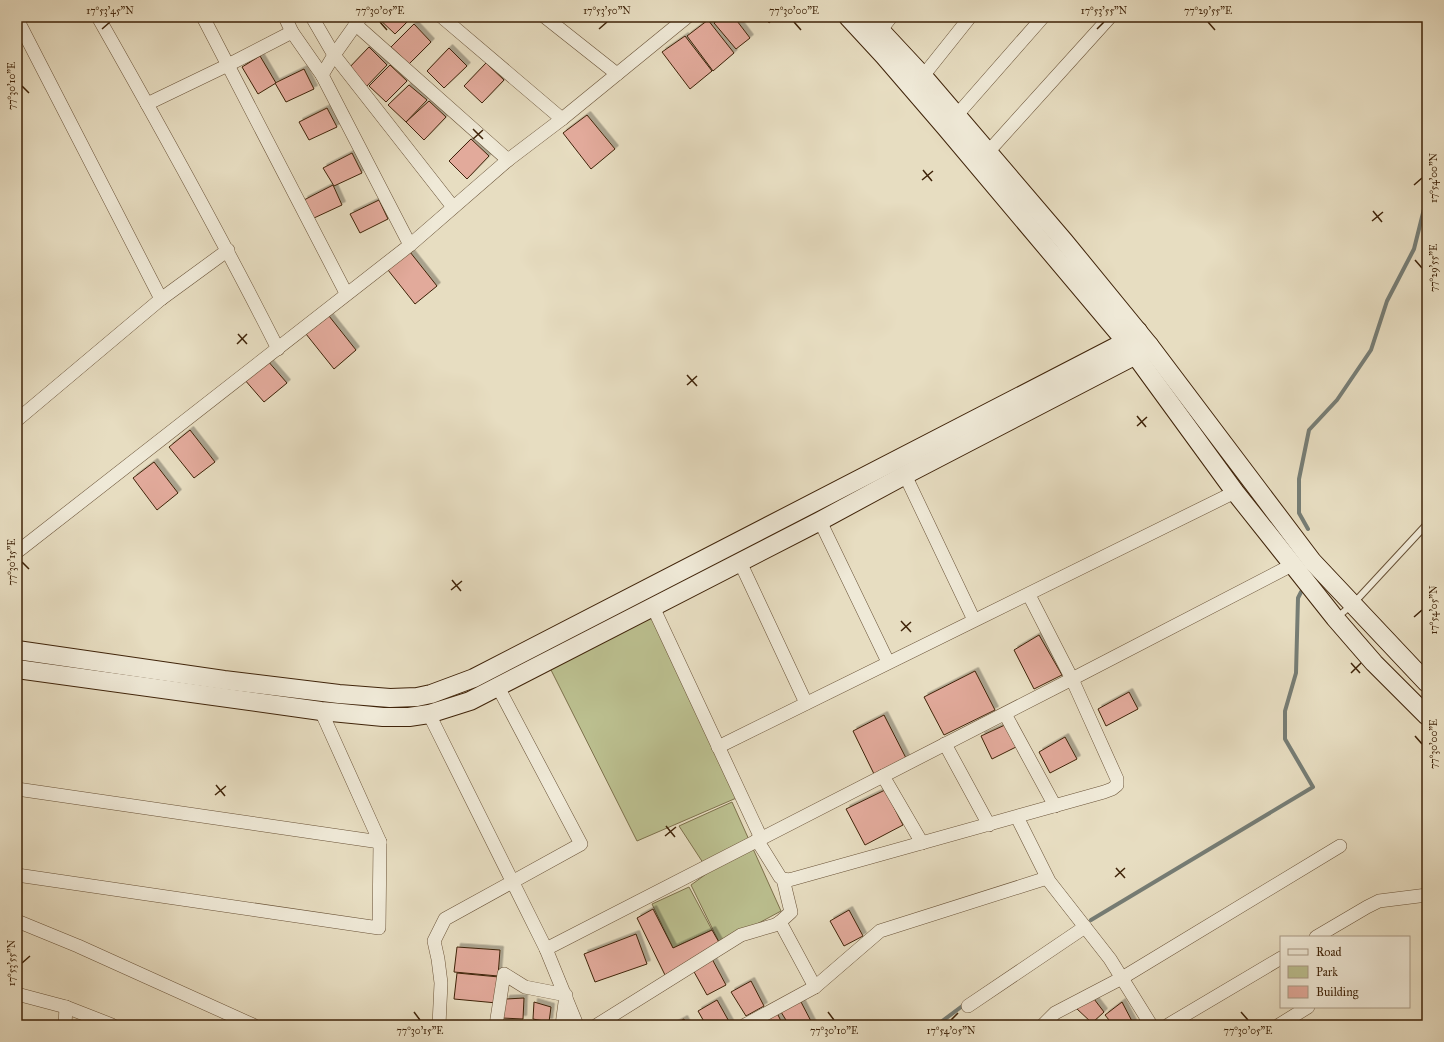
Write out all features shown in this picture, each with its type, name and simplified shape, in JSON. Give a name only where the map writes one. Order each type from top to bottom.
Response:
[{"type":"street","points":[[20,17],[17,19],[161,299]]},
{"type":"street","points":[[98,17],[228,250],[278,348]]},
{"type":"street","points":[[203,17],[346,293]]},
{"type":"street","points":[[285,17],[292,32],[322,75],[410,244]]},
{"type":"street","points":[[312,17],[334,55],[453,207]]},
{"type":"street","points":[[442,17],[562,119]]},
{"type":"street","points":[[545,17],[617,74]]},
{"type":"street","points":[[848,17],[1137,343],[1312,561],[1427,684]]},
{"type":"street","points":[[868,17],[923,76],[1064,241],[1137,343],[1235,492],[1335,618],[1374,663],[1427,716]]},
{"type":"street","points":[[880,31],[891,17]]},
{"type":"street","points":[[923,76],[970,17]]},
{"type":"street","points":[[956,116],[1043,17]]},
{"type":"street","points":[[988,152],[1110,17]]},
{"type":"street","points":[[17,552],[410,244],[508,160],[562,119],[617,74],[679,19]]},
{"type":"street","points":[[322,75],[358,21],[508,160]]},
{"type":"street","points":[[147,104],[292,32]]},
{"type":"street","points":[[17,420],[161,299],[228,250]]},
{"type":"street","points":[[17,669],[321,711],[397,718],[429,714],[470,701],[820,521],[905,475],[1137,343]]},
{"type":"street","points":[[17,650],[339,694],[390,698],[417,697],[431,694],[474,678],[1137,343]]},
{"type":"street","points":[[905,475],[974,620]]},
{"type":"street","points":[[718,746],[974,620],[1029,595],[1235,492]]},
{"type":"street","points":[[820,521],[888,662]]},
{"type":"street","points":[[740,562],[806,703]]},
{"type":"street","points":[[546,949],[1292,565]]},
{"type":"street","points":[[783,880],[789,880],[1056,806],[1104,792],[1117,785],[1117,779],[1072,679],[1029,595]]},
{"type":"street","points":[[597,1025],[741,935],[780,922],[791,912],[783,880],[759,839],[718,746],[653,607]]},
{"type":"street","points":[[439,1025],[441,983],[434,941],[445,919],[580,844],[498,687]]},
{"type":"street","points":[[17,875],[379,928],[380,842],[321,711]]},
{"type":"street","points":[[429,714],[514,882],[546,949],[577,1025]]},
{"type":"street","points":[[1005,714],[1056,806]]},
{"type":"street","points":[[945,744],[989,825]]},
{"type":"street","points":[[883,776],[922,843]]},
{"type":"street","points":[[17,789],[380,842]]},
{"type":"street","points":[[1017,817],[1047,878],[1110,959],[1151,1025]]},
{"type":"street","points":[[1043,1025],[1055,1013],[1122,978],[1340,846]]},
{"type":"street","points":[[745,1025],[815,987],[880,932],[1047,878]]},
{"type":"street","points":[[1318,936],[1366,907],[1380,901],[1427,895]]},
{"type":"street","points":[[17,921],[78,946],[253,1025]]},
{"type":"street","points":[[780,922],[815,987]]},
{"type":"street","points":[[968,1006],[1085,927]]},
{"type":"street","points":[[1168,1025],[1280,959]]},
{"type":"street","points":[[496,1025],[504,974],[525,987],[566,995]]},
{"type":"street","points":[[17,994],[66,1007],[112,1025]]},
{"type":"street","points":[[562,1025],[566,995]]},
{"type":"street","points":[[65,1025],[66,1007]]},
{"type":"street","points":[[1279,1025],[1306,1008]]},
{"type":"lane","points":[[1335,618],[1352,605],[1427,524]]},
{"type":"green space","points":[[653,607],[741,796],[637,841],[547,662]]},
{"type":"green space","points":[[732,802],[781,911],[720,944],[691,885],[709,872],[679,826]]},
{"type":"green space","points":[[689,887],[712,930],[673,948],[652,904]]},
{"type":"building","points":[[377,17],[412,17],[395,34]]},
{"type":"building","points":[[722,17],[734,17],[750,38],[736,49],[714,23]]},
{"type":"building","points":[[765,17],[776,17],[769,23]]},
{"type":"building","points":[[708,20],[734,53],[713,71],[687,36]]},
{"type":"building","points":[[414,24],[431,42],[409,64],[391,47]]},
{"type":"building","points":[[685,36],[712,71],[690,89],[662,52]]},
{"type":"building","points":[[369,47],[387,65],[365,88],[347,70]]},
{"type":"building","points":[[449,48],[467,66],[444,88],[427,71]]},
{"type":"building","points":[[260,56],[276,83],[258,94],[242,67]]},
{"type":"building","points":[[486,63],[504,80],[482,103],[464,86]]},
{"type":"building","points":[[390,65],[407,81],[386,102],[369,86]]},
{"type":"building","points":[[304,69],[314,89],[286,102],[275,83]]},
{"type":"building","points":[[409,85],[427,100],[406,122],[388,105]]},
{"type":"building","points":[[429,101],[446,117],[424,140],[406,122]]},
{"type":"building","points":[[327,108],[337,127],[309,140],[299,122]]},
{"type":"building","points":[[587,115],[615,149],[591,169],[563,133]]},
{"type":"building","points":[[471,139],[489,156],[467,179],[449,161]]},
{"type":"building","points":[[352,153],[362,173],[334,186],[323,168]]},
{"type":"building","points":[[333,185],[342,205],[314,218],[304,200]]},
{"type":"building","points":[[379,200],[388,219],[360,233],[350,214]]},
{"type":"building","points":[[410,252],[437,286],[415,304],[388,270]]},
{"type":"building","points":[[329,316],[356,350],[334,369],[306,334]]},
{"type":"building","points":[[267,360],[287,383],[264,402],[244,379]]},
{"type":"building","points":[[190,430],[215,462],[194,478],[169,447]]},
{"type":"building","points":[[154,462],[178,493],[157,510],[133,478]]},
{"type":"building","points":[[1039,635],[1062,675],[1034,689],[1014,650]]},
{"type":"building","points":[[975,671],[995,710],[944,735],[924,697]]},
{"type":"building","points":[[1129,692],[1138,709],[1106,726],[1098,709]]},
{"type":"building","points":[[884,715],[907,760],[875,776],[853,731]]},
{"type":"building","points":[[1007,724],[1018,746],[992,759],[981,736]]},
{"type":"building","points":[[1065,737],[1077,759],[1050,773],[1039,752]]},
{"type":"building","points":[[885,790],[903,825],[865,845],[846,809]]},
{"type":"building","points":[[653,909],[673,948],[712,930],[720,944],[665,975],[637,918]]},
{"type":"building","points":[[849,910],[863,936],[844,946],[830,921]]},
{"type":"building","points":[[636,934],[647,964],[595,982],[584,954]]},
{"type":"building","points":[[457,947],[500,950],[498,976],[454,972]]},
{"type":"building","points":[[712,959],[726,985],[707,995],[693,970]]},
{"type":"building","points":[[457,973],[499,977],[497,1003],[454,999]]},
{"type":"building","points":[[751,981],[764,1006],[746,1016],[731,992]]},
{"type":"building","points":[[1091,995],[1104,1012],[1092,1023],[1076,1008]]},
{"type":"building","points":[[524,998],[523,1019],[502,1018],[506,999]]},
{"type":"building","points":[[717,1000],[731,1025],[706,1025],[698,1011]]},
{"type":"building","points":[[800,1000],[813,1025],[789,1025],[781,1012]]},
{"type":"building","points":[[534,1002],[551,1007],[549,1022],[533,1019]]},
{"type":"building","points":[[1122,1002],[1133,1023],[1130,1025],[1113,1025],[1105,1015]]},
{"type":"building","points":[[777,1013],[783,1025],[758,1025]]},
{"type":"building","points":[[684,1019],[687,1025],[673,1025]]},
{"type":"building","points":[[501,1022],[521,1025],[501,1025]]},
{"type":"waterway","points":[[1308,529],[1299,513],[1299,479],[1309,430],[1337,400],[1371,350],[1387,301],[1414,249],[1424,209],[1427,208]]},
{"type":"waterway","points":[[1091,920],[1313,787],[1285,739],[1285,711],[1296,673],[1298,598],[1301,592]]},
{"type":"waterway","points":[[937,1025],[965,1004]]}]
